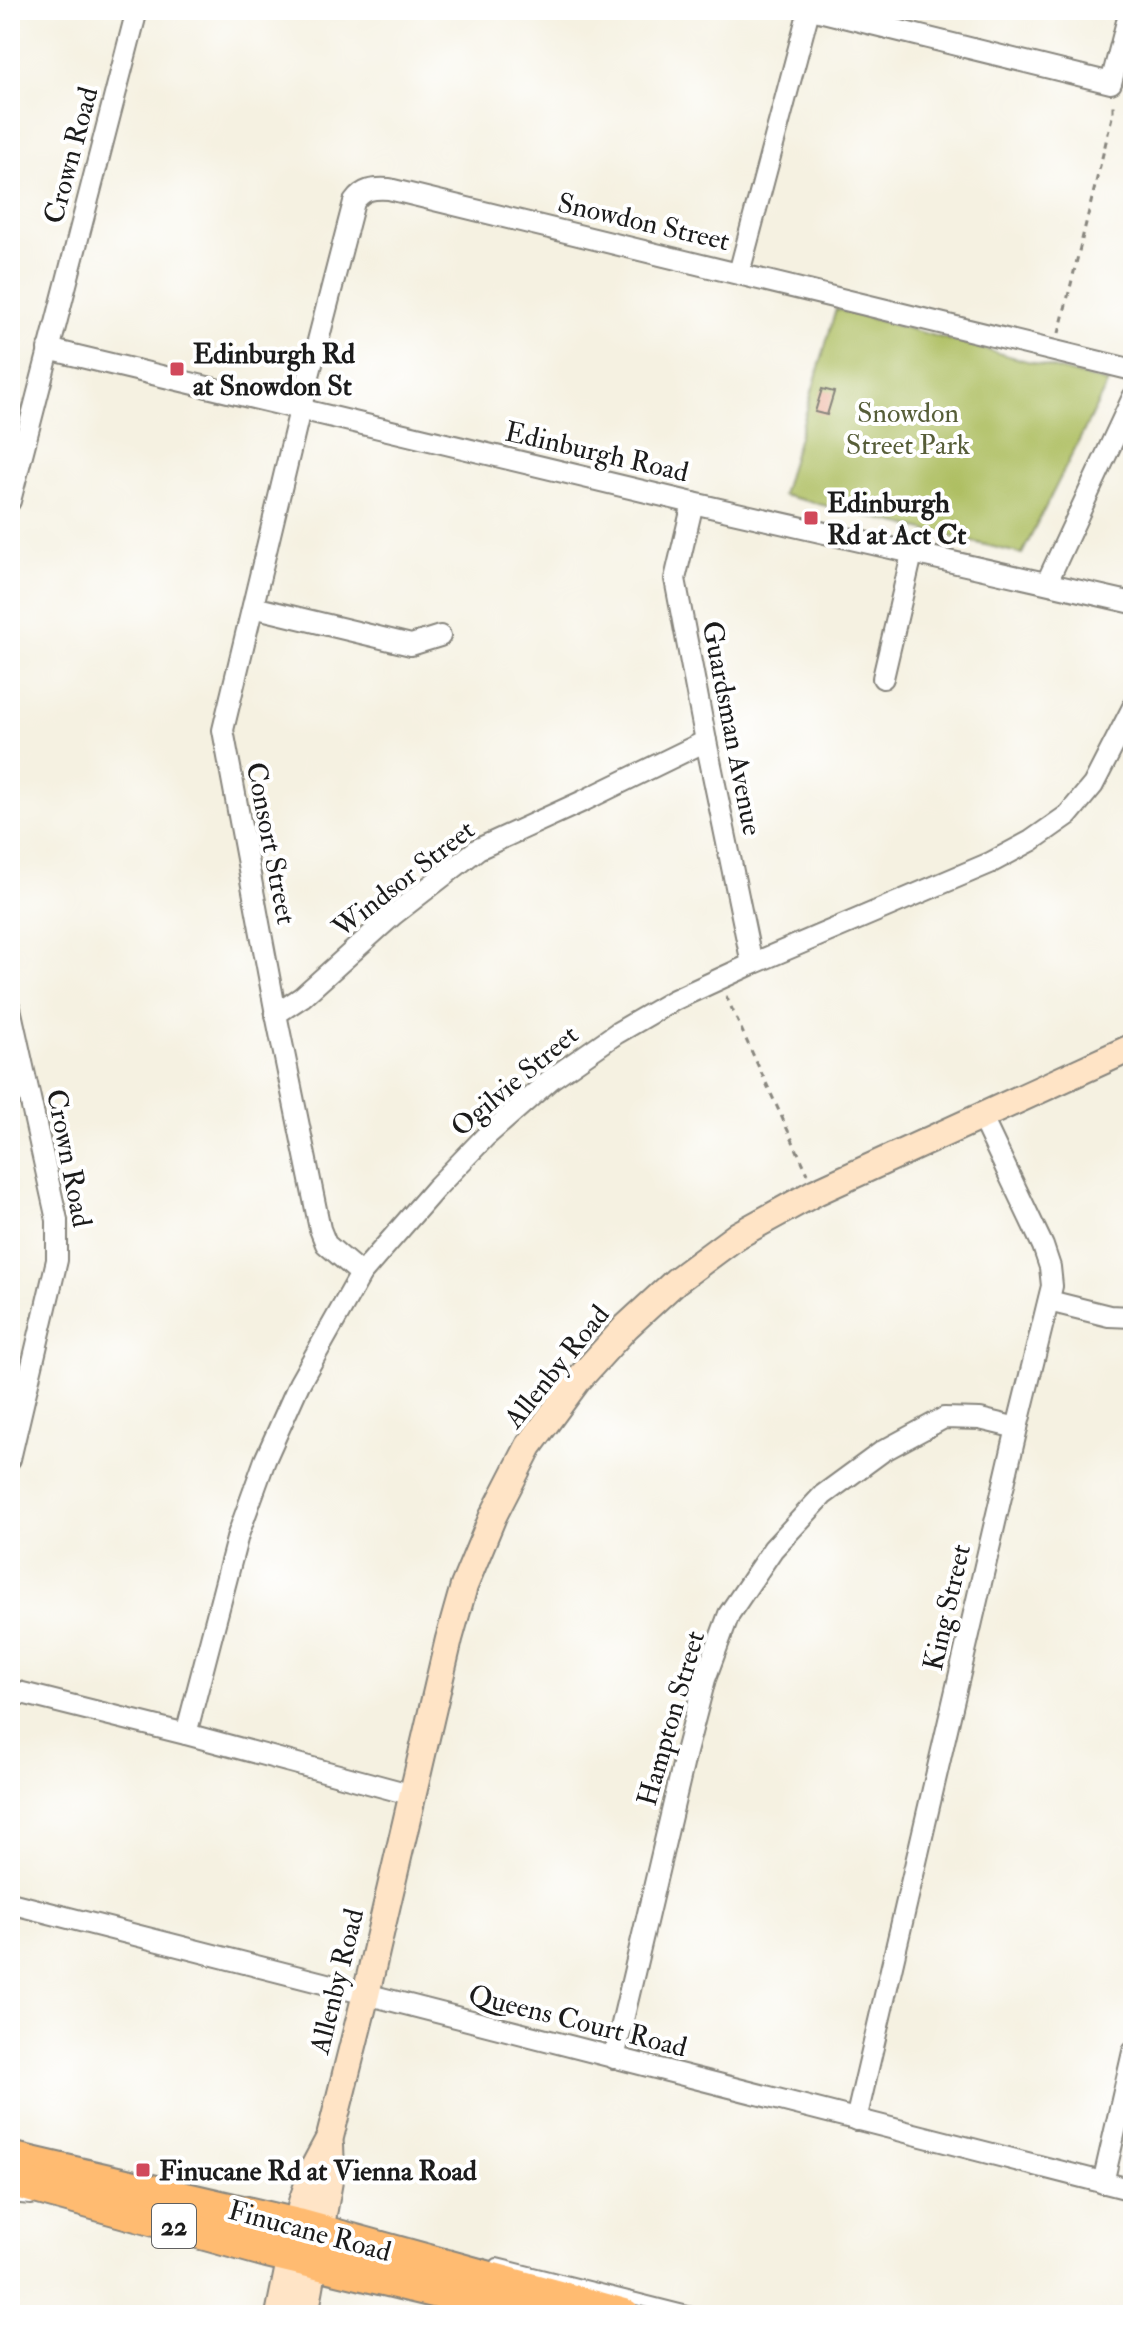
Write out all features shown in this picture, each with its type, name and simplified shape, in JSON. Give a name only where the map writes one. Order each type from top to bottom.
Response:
[{"type":"highway","name":"Finucane Road","points":[[10,2163],[307,2244],[454,2302],[534,2315]]},
{"type":"highway","name":"Finucane Road","points":[[10,2163],[56,2193],[307,2244],[434,2257],[624,2315]]},
{"type":"main road","name":"Allenby Road","points":[[307,2244],[331,2170],[330,2137],[449,1639],[464,1586],[493,1516],[529,1446],[577,1381],[626,1327],[676,1281],[738,1235],[816,1192],[1133,1047]]},
{"type":"main road","points":[[279,2315],[307,2244]]},
{"type":"main road","points":[[305,2315],[307,2244]]},
{"type":"street","name":"Crown Road","points":[[10,501],[137,10]]},
{"type":"street","points":[[739,273],[809,10]]},
{"type":"street","points":[[815,10],[1111,83],[1130,10]]},
{"type":"street","name":"Snowdon Street","points":[[300,409],[354,202],[366,190],[389,189],[1133,370]]},
{"type":"street","name":"Edinburgh Road","points":[[48,349],[693,503],[1133,603]]},
{"type":"street","points":[[1047,582],[1133,397]]},
{"type":"street","name":"Consort Street","points":[[300,409],[223,730],[320,1229],[326,1244],[361,1274]]},
{"type":"street","name":"Guardsman Avenue","points":[[693,503],[675,579],[752,964]]},
{"type":"street","points":[[883,678],[912,554]]},
{"type":"street","points":[[253,607],[411,645],[440,636]]},
{"type":"street","name":"Ogilvie Street","points":[[186,1734],[238,1535],[265,1460],[299,1384],[361,1274],[435,1189],[485,1137],[551,1079],[674,1000],[990,863],[1031,841],[1068,815],[1093,785],[1133,707]]},
{"type":"street","name":"Windsor Street","points":[[276,1014],[302,997],[393,915],[478,849],[706,741]]},
{"type":"street","name":"Crown Road","points":[[10,1008],[59,1241],[10,1459]]},
{"type":"street","name":"King Street","points":[[856,2120],[1052,1286],[1043,1246],[982,1118]]},
{"type":"street","points":[[1049,1301],[1109,1316],[1133,1317]]},
{"type":"street","name":"Hampton Street","points":[[614,2058],[686,1752],[705,1679],[729,1614],[773,1549],[823,1495],[883,1451],[944,1418],[980,1419],[1017,1428]]},
{"type":"street","points":[[10,1690],[413,1795]]},
{"type":"street","name":"Queens Court Road","points":[[10,1903],[1133,2190]]},
{"type":"street","points":[[1103,2183],[1133,2052]]},
{"type":"lane","name":"Finucane Road","points":[[10,2197],[33,2199],[56,2193]]},
{"type":"lane","points":[[491,2262],[700,2315]]},
{"type":"path","points":[[1055,350],[1113,113],[1111,83]]},
{"type":"path","points":[[719,980],[816,1192]]},
{"type":"green space","name":"Snowdon Street Park","points":[[836,309],[1108,383],[1022,554],[782,495]]},
{"type":"building","points":[[822,389],[834,392],[827,415],[815,412]]},
{"type":"place","name":"Edinburgh Rd at Snowdon St","points":[[177,369]]},
{"type":"place","name":"Edinburgh Rd at Act Ct","points":[[811,518]]},
{"type":"place","name":"Finucane Rd at Vienna Road","points":[[143,2170]]}]
